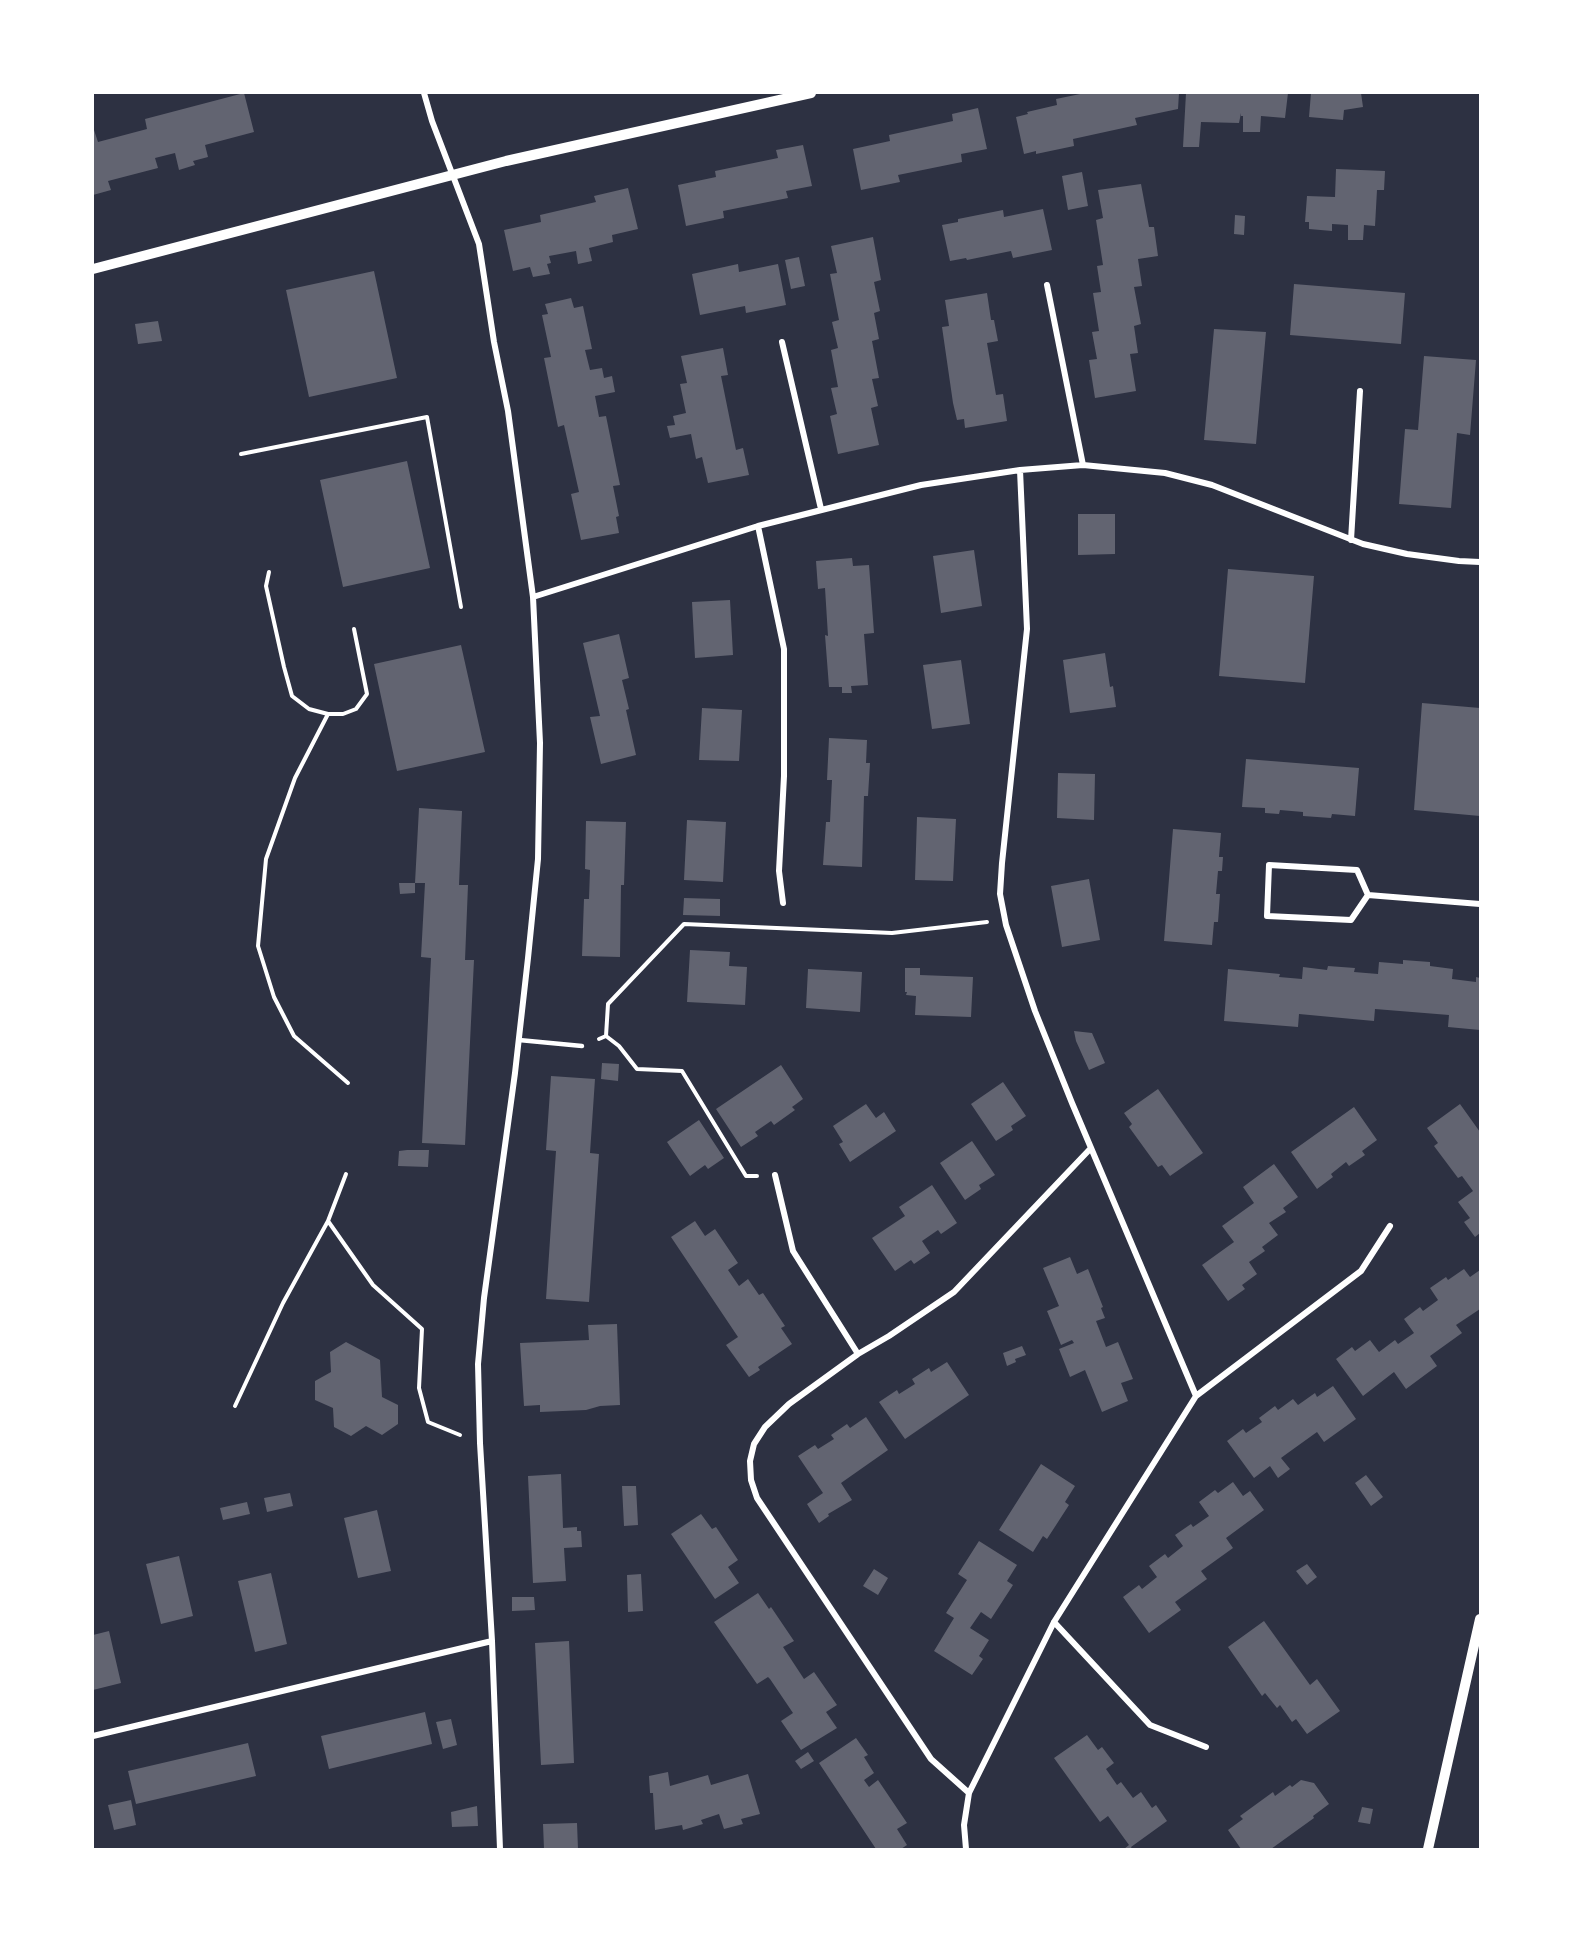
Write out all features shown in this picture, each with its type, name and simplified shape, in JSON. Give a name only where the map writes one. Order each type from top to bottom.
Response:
[{"type":"street","points":[[424,93],[432,121],[479,244],[494,342],[508,411],[533,597],[540,743],[537,859],[519,1040],[484,1298],[478,1364],[500,1849]]},
{"type":"street","points":[[93,269],[453,175],[812,93]]},
{"type":"street","points":[[1047,285],[1083,465]]},
{"type":"street","points":[[782,342],[821,509]]},
{"type":"street","points":[[1351,540],[1360,391]]},
{"type":"street","points":[[533,597],[758,526],[821,509],[921,485],[1020,470],[1083,465],[1165,473],[1212,485],[1351,540],[1407,554],[1480,562]]},
{"type":"street","points":[[1020,470],[1027,629],[1000,894],[1005,920],[1035,1011],[1196,1396]]},
{"type":"street","points":[[758,526],[784,649],[784,776],[779,871],[783,903]]},
{"type":"street","points":[[1269,865],[1357,870],[1368,895],[1351,920],[1267,916],[1269,865]]},
{"type":"street","points":[[1368,895],[1480,904]]},
{"type":"street","points":[[969,1793],[931,1759],[757,1498],[751,1480],[750,1461],[754,1444],[765,1427],[789,1404],[858,1354],[954,1292],[1091,1148]]},
{"type":"street","points":[[775,1175],[793,1251],[858,1354]]},
{"type":"street","points":[[966,1849],[964,1825],[969,1793],[1054,1622],[1196,1396],[1361,1271],[1390,1226]]},
{"type":"street","points":[[1428,1849],[1480,1619]]},
{"type":"street","points":[[1054,1622],[1150,1725],[1206,1747]]},
{"type":"street","points":[[93,1736],[492,1641]]},
{"type":"lane","points":[[519,1040],[582,1046]]},
{"type":"path","points":[[241,454],[427,417],[461,607]]},
{"type":"path","points":[[269,572],[267,586],[292,696],[309,709],[328,714],[343,714],[356,709],[367,694],[354,629]]},
{"type":"path","points":[[328,714],[295,778],[266,859],[258,946],[274,997],[294,1036],[348,1083]]},
{"type":"path","points":[[606,1036],[609,1004],[684,924],[892,933],[1005,920]]},
{"type":"path","points":[[582,1046],[606,1036]]},
{"type":"path","points":[[606,1036],[619,1046],[637,1069],[682,1071],[747,1176]]},
{"type":"path","points":[[235,1406],[283,1303],[328,1221],[346,1174]]},
{"type":"path","points":[[328,1221],[373,1285],[422,1329],[419,1388],[428,1422],[467,1438]]},
{"type":"building","points":[[244,93],[254,132],[205,145],[208,157],[193,161],[195,165],[179,170],[175,153],[155,158],[158,168],[108,181],[111,190],[93,195],[93,127],[98,142],[147,129],[145,119]]},
{"type":"building","points":[[1085,93],[1179,93],[1178,109],[1135,118],[1137,125],[1073,139],[1074,146],[1036,154],[1036,151],[1024,154],[1016,117],[1057,105],[1056,99]]},
{"type":"building","points":[[1186,93],[1288,93],[1285,118],[1261,116],[1260,132],[1243,132],[1241,113],[1239,123],[1201,122],[1199,147],[1183,147]]},
{"type":"building","points":[[1311,93],[1361,93],[1363,107],[1344,110],[1343,120],[1309,117]]},
{"type":"building","points":[[978,108],[987,149],[961,154],[962,162],[898,175],[900,182],[861,190],[853,149],[890,141],[889,135],[953,121],[952,114]]},
{"type":"building","points":[[803,145],[812,186],[786,191],[788,198],[723,211],[724,218],[686,226],[678,185],[716,177],[715,171],[778,158],[776,150]]},
{"type":"building","points":[[1336,169],[1385,171],[1384,190],[1377,190],[1375,226],[1364,225],[1363,240],[1348,240],[1348,225],[1332,224],[1332,231],[1309,229],[1309,222],[1305,222],[1307,196],[1335,197]]},
{"type":"building","points":[[1082,172],[1088,206],[1068,210],[1062,176]]},
{"type":"building","points":[[1141,184],[1149,227],[1154,227],[1158,256],[1138,259],[1142,286],[1134,287],[1141,324],[1134,326],[1138,353],[1130,354],[1136,391],[1095,398],[1089,360],[1097,359],[1092,332],[1099,331],[1093,293],[1101,292],[1097,266],[1103,265],[1096,220],[1103,218],[1098,190]]},
{"type":"building","points":[[628,188],[638,229],[612,235],[613,242],[589,248],[592,261],[578,264],[576,251],[549,256],[551,263],[547,264],[550,274],[533,277],[530,267],[513,271],[504,230],[541,222],[540,215],[596,202],[594,196]]},
{"type":"building","points":[[1043,209],[1052,250],[1013,258],[1011,251],[950,261],[942,225],[958,222],[958,219],[1003,210],[1004,217]]},
{"type":"building","points":[[1235,215],[1245,216],[1244,235],[1234,234]]},
{"type":"building","points":[[873,237],[881,280],[874,282],[880,311],[874,313],[879,339],[872,341],[879,378],[872,379],[878,406],[871,408],[879,445],[838,454],[830,416],[837,414],[831,388],[838,387],[831,350],[838,348],[832,322],[839,320],[830,274],[837,273],[831,246]]},
{"type":"building","points":[[799,257],[805,286],[791,289],[785,260]]},
{"type":"building","points":[[738,264],[739,272],[778,264],[786,305],[746,313],[745,306],[700,315],[692,274]]},
{"type":"building","points":[[374,271],[397,378],[309,397],[286,290]]},
{"type":"building","points":[[1294,284],[1405,293],[1401,344],[1290,335]]},
{"type":"building","points":[[987,293],[991,320],[994,320],[998,341],[987,343],[996,395],[1003,394],[1007,421],[965,428],[964,419],[957,420],[953,403],[942,327],[949,326],[945,300]]},
{"type":"building","points":[[571,298],[574,308],[583,306],[592,349],[585,350],[590,370],[602,368],[604,378],[612,376],[615,392],[595,396],[599,417],[606,416],[620,485],[613,486],[619,516],[616,517],[619,533],[581,540],[571,494],[579,492],[564,425],[558,427],[544,358],[551,357],[542,315],[548,314],[545,304]]},
{"type":"building","points":[[158,321],[162,341],[138,344],[135,324]]},
{"type":"building","points":[[1214,329],[1266,332],[1256,444],[1204,440]]},
{"type":"building","points":[[723,348],[728,375],[721,376],[736,450],[743,448],[749,475],[708,483],[702,457],[696,459],[691,434],[670,438],[667,426],[675,425],[673,416],[686,413],[680,384],[687,383],[681,356]]},
{"type":"building","points":[[1424,356],[1476,360],[1470,435],[1457,433],[1451,508],[1399,504],[1405,429],[1418,430]]},
{"type":"building","points":[[407,461],[430,568],[343,587],[320,480]]},
{"type":"building","points":[[1078,514],[1115,514],[1115,554],[1078,555]]},
{"type":"building","points":[[974,550],[982,606],[941,613],[933,556]]},
{"type":"building","points":[[852,558],[853,566],[869,565],[874,633],[864,634],[868,685],[851,686],[852,693],[842,693],[842,687],[829,687],[825,635],[828,636],[825,588],[818,589],[816,561]]},
{"type":"building","points":[[1228,569],[1314,576],[1305,683],[1219,676]]},
{"type":"building","points":[[730,600],[733,655],[695,658],[692,602]]},
{"type":"building","points":[[619,634],[629,678],[622,680],[636,755],[601,764],[590,717],[600,716],[583,643]]},
{"type":"building","points":[[461,645],[485,752],[397,771],[374,664]]},
{"type":"building","points":[[1105,653],[1110,687],[1113,686],[1116,707],[1070,713],[1063,660]]},
{"type":"building","points":[[961,660],[970,724],[932,729],[923,665]]},
{"type":"building","points":[[1422,703],[1480,708],[1480,816],[1414,810]]},
{"type":"building","points":[[702,708],[742,710],[739,761],[699,760]]},
{"type":"building","points":[[829,738],[867,740],[866,763],[870,763],[868,796],[864,796],[862,867],[823,865],[826,822],[830,822],[832,780],[827,780]]},
{"type":"building","points":[[1246,759],[1359,768],[1355,816],[1332,814],[1331,818],[1303,816],[1303,812],[1280,810],[1279,814],[1265,813],[1265,808],[1242,807]]},
{"type":"building","points":[[1058,773],[1095,774],[1094,820],[1057,818]]},
{"type":"building","points":[[419,808],[462,811],[459,885],[468,885],[465,960],[474,960],[465,1145],[422,1143],[431,958],[421,957],[425,883],[415,883]]},
{"type":"building","points":[[917,817],[956,819],[953,881],[915,880]]},
{"type":"building","points":[[687,820],[726,822],[723,882],[684,880]]},
{"type":"building","points":[[586,821],[626,822],[624,885],[621,885],[620,957],[582,956],[584,899],[589,899],[590,870],[585,869]]},
{"type":"building","points":[[1173,829],[1221,833],[1219,857],[1223,857],[1222,871],[1218,871],[1216,894],[1220,894],[1218,922],[1214,922],[1212,945],[1164,941]]},
{"type":"building","points":[[1089,879],[1100,940],[1062,947],[1051,886]]},
{"type":"building","points":[[399,883],[415,883],[415,893],[400,894]]},
{"type":"building","points":[[684,898],[720,899],[720,916],[683,915]]},
{"type":"building","points":[[690,950],[730,952],[729,966],[747,967],[745,1005],[687,1002]]},
{"type":"building","points":[[1403,960],[1430,962],[1430,966],[1453,969],[1452,979],[1476,982],[1476,977],[1480,978],[1480,1030],[1448,1027],[1449,1015],[1375,1009],[1374,1021],[1299,1014],[1298,1027],[1224,1021],[1228,969],[1280,974],[1279,977],[1302,979],[1303,967],[1327,970],[1328,966],[1355,968],[1354,972],[1378,974],[1379,962],[1403,964]]},
{"type":"building","points":[[905,968],[920,968],[920,975],[973,977],[971,1017],[915,1015],[916,996],[906,995],[907,992],[905,992]]},
{"type":"building","points":[[808,969],[862,972],[860,1012],[806,1008]]},
{"type":"building","points":[[1074,1031],[1092,1033],[1105,1063],[1089,1070]]},
{"type":"building","points":[[602,1063],[619,1064],[618,1081],[601,1079]]},
{"type":"building","points":[[781,1065],[803,1099],[792,1107],[795,1110],[774,1125],[771,1121],[755,1132],[758,1136],[741,1147],[716,1109]]},
{"type":"building","points":[[551,1076],[595,1079],[590,1153],[599,1154],[589,1302],[546,1299],[556,1151],[546,1150]]},
{"type":"building","points":[[1003,1082],[1026,1116],[1011,1126],[1013,1130],[996,1141],[971,1104]]},
{"type":"building","points":[[1158,1089],[1203,1153],[1170,1176],[1162,1165],[1158,1167],[1129,1127],[1132,1124],[1124,1113]]},
{"type":"building","points":[[866,1104],[876,1118],[884,1112],[896,1131],[850,1162],[839,1144],[843,1142],[833,1126]]},
{"type":"building","points":[[1460,1104],[1480,1132],[1480,1233],[1475,1237],[1464,1222],[1470,1218],[1458,1202],[1473,1191],[1462,1176],[1458,1178],[1434,1146],[1438,1143],[1427,1128]]},
{"type":"building","points":[[1354,1107],[1377,1140],[1362,1151],[1365,1155],[1349,1166],[1346,1162],[1331,1174],[1333,1177],[1317,1189],[1291,1152]]},
{"type":"building","points":[[699,1120],[724,1158],[708,1169],[705,1165],[690,1176],[667,1142]]},
{"type":"building","points":[[972,1141],[995,1175],[979,1185],[981,1189],[965,1200],[940,1163]]},
{"type":"building","points":[[429,1150],[428,1167],[398,1166],[399,1151]]},
{"type":"building","points":[[1274,1164],[1298,1197],[1283,1208],[1286,1212],[1269,1223],[1278,1235],[1262,1247],[1265,1251],[1249,1262],[1257,1274],[1242,1285],[1245,1289],[1228,1301],[1202,1265],[1234,1242],[1222,1226],[1254,1203],[1243,1187]]},
{"type":"building","points":[[932,1185],[957,1223],[941,1234],[938,1230],[922,1241],[930,1253],[914,1264],[911,1260],[895,1271],[872,1238],[905,1216],[899,1207]]},
{"type":"building","points":[[695,1221],[705,1236],[715,1229],[738,1263],[728,1270],[739,1286],[748,1279],[759,1295],[763,1293],[785,1326],[781,1328],[792,1344],[758,1367],[760,1370],[749,1377],[726,1345],[738,1337],[671,1237]]},
{"type":"building","points":[[1070,1257],[1077,1274],[1088,1269],[1103,1307],[1101,1308],[1105,1318],[1096,1321],[1106,1347],[1118,1342],[1133,1379],[1121,1383],[1128,1401],[1102,1412],[1085,1370],[1070,1377],[1059,1349],[1074,1343],[1072,1340],[1061,1345],[1047,1311],[1059,1306],[1043,1268]]},
{"type":"building","points":[[1464,1269],[1470,1277],[1480,1270],[1480,1309],[1456,1325],[1462,1333],[1430,1356],[1437,1366],[1406,1389],[1394,1372],[1363,1396],[1336,1359],[1352,1347],[1355,1351],[1370,1340],[1379,1352],[1395,1340],[1398,1344],[1414,1333],[1404,1319],[1420,1307],[1423,1311],[1438,1300],[1430,1288]]},
{"type":"building","points":[[617,1324],[620,1405],[600,1406],[586,1410],[540,1412],[540,1405],[524,1406],[520,1343],[589,1340],[588,1325]]},
{"type":"building","points":[[346,1342],[380,1360],[382,1397],[398,1405],[398,1424],[382,1435],[366,1426],[351,1436],[334,1427],[333,1408],[315,1400],[315,1381],[331,1372],[330,1352]]},
{"type":"building","points":[[1022,1346],[1026,1355],[1015,1359],[1016,1362],[1007,1366],[1003,1353]]},
{"type":"building","points":[[947,1362],[969,1395],[905,1439],[879,1402],[897,1390],[899,1394],[915,1384],[912,1379],[929,1368],[931,1372]]},
{"type":"building","points":[[1333,1386],[1356,1419],[1324,1442],[1317,1432],[1281,1458],[1290,1469],[1278,1478],[1270,1466],[1254,1478],[1227,1441],[1243,1429],[1246,1433],[1262,1422],[1259,1418],[1275,1406],[1278,1410],[1293,1399],[1298,1405],[1315,1393],[1317,1397]]},
{"type":"building","points":[[866,1417],[888,1450],[841,1483],[852,1500],[828,1514],[829,1516],[819,1523],[807,1504],[823,1493],[798,1456],[815,1445],[818,1449],[834,1439],[831,1435],[847,1424],[850,1428]]},
{"type":"building","points":[[1041,1464],[1075,1486],[1065,1502],[1069,1505],[1047,1539],[1043,1536],[1033,1552],[999,1530]]},
{"type":"building","points":[[561,1474],[563,1528],[577,1527],[577,1531],[581,1531],[582,1547],[564,1548],[566,1581],[533,1583],[528,1476]]},
{"type":"building","points":[[1366,1475],[1383,1497],[1371,1506],[1355,1483]]},
{"type":"building","points":[[1233,1482],[1243,1496],[1250,1491],[1264,1510],[1226,1538],[1233,1548],[1201,1571],[1207,1579],[1175,1602],[1181,1610],[1149,1633],[1123,1597],[1139,1585],[1142,1589],[1157,1577],[1149,1566],[1165,1554],[1168,1558],[1183,1546],[1175,1535],[1209,1516],[1199,1502],[1215,1490],[1218,1493]]},
{"type":"building","points":[[622,1486],[636,1486],[638,1525],[624,1526]]},
{"type":"building","points":[[290,1493],[293,1506],[267,1512],[264,1498]]},
{"type":"building","points":[[247,1502],[250,1514],[223,1520],[220,1508]]},
{"type":"building","points":[[377,1510],[391,1571],[358,1578],[344,1518]]},
{"type":"building","points":[[701,1514],[712,1529],[716,1527],[738,1560],[728,1567],[739,1583],[715,1599],[671,1534]]},
{"type":"building","points":[[979,1541],[1017,1565],[1007,1581],[1013,1585],[991,1619],[981,1612],[970,1628],[989,1640],[979,1656],[983,1659],[972,1675],[934,1651],[954,1618],[946,1613],[967,1580],[958,1574]]},
{"type":"building","points":[[179,1556],[193,1616],[161,1624],[146,1564]]},
{"type":"building","points":[[1307,1564],[1317,1577],[1307,1585],[1296,1571]]},
{"type":"building","points":[[874,1569],[888,1578],[878,1595],[863,1586]]},
{"type":"building","points":[[271,1573],[287,1644],[255,1652],[238,1581]]},
{"type":"building","points":[[641,1574],[643,1611],[628,1612],[627,1575]]},
{"type":"building","points":[[758,1593],[769,1609],[771,1607],[794,1641],[783,1647],[804,1679],[814,1672],[837,1705],[826,1712],[837,1728],[801,1750],[781,1721],[793,1713],[770,1679],[768,1677],[757,1684],[714,1622]]},
{"type":"building","points":[[512,1597],[534,1597],[535,1610],[512,1611]]},
{"type":"building","points":[[1264,1621],[1310,1685],[1317,1679],[1340,1711],[1307,1734],[1296,1719],[1292,1722],[1280,1705],[1277,1708],[1265,1693],[1262,1696],[1228,1647]]},
{"type":"building","points":[[109,1631],[121,1683],[93,1690],[93,1635]]},
{"type":"building","points":[[569,1641],[574,1763],[541,1765],[535,1643]]},
{"type":"building","points":[[425,1712],[432,1744],[329,1769],[321,1736]]},
{"type":"building","points":[[451,1719],[457,1745],[443,1749],[436,1722]]},
{"type":"building","points":[[1087,1735],[1098,1750],[1102,1747],[1114,1763],[1106,1769],[1117,1785],[1121,1782],[1133,1798],[1141,1792],[1152,1808],[1156,1805],[1167,1821],[1131,1847],[1132,1849],[1124,1849],[1129,1845],[1108,1816],[1100,1822],[1054,1758]]},
{"type":"building","points":[[856,1738],[868,1755],[864,1757],[874,1773],[864,1780],[869,1787],[878,1780],[907,1823],[897,1829],[907,1845],[901,1849],[876,1849],[819,1763]]},
{"type":"building","points":[[248,1743],[256,1776],[136,1804],[128,1771]]},
{"type":"building","points":[[808,1752],[814,1761],[801,1769],[795,1761]]},
{"type":"building","points":[[668,1772],[670,1786],[708,1775],[711,1785],[748,1774],[760,1814],[741,1819],[743,1824],[724,1829],[719,1814],[701,1820],[703,1824],[683,1830],[682,1825],[655,1830],[653,1793],[650,1793],[649,1776]]},
{"type":"building","points":[[1301,1780],[1314,1783],[1329,1804],[1313,1816],[1314,1818],[1271,1849],[1241,1849],[1228,1830],[1243,1819],[1240,1816],[1273,1792],[1275,1796]]},
{"type":"building","points":[[131,1800],[136,1825],[114,1830],[108,1805]]},
{"type":"building","points":[[477,1806],[478,1826],[452,1827],[451,1812]]},
{"type":"building","points":[[1362,1807],[1373,1809],[1370,1824],[1358,1822]]},
{"type":"building","points":[[577,1823],[578,1849],[544,1849],[543,1824]]}]
